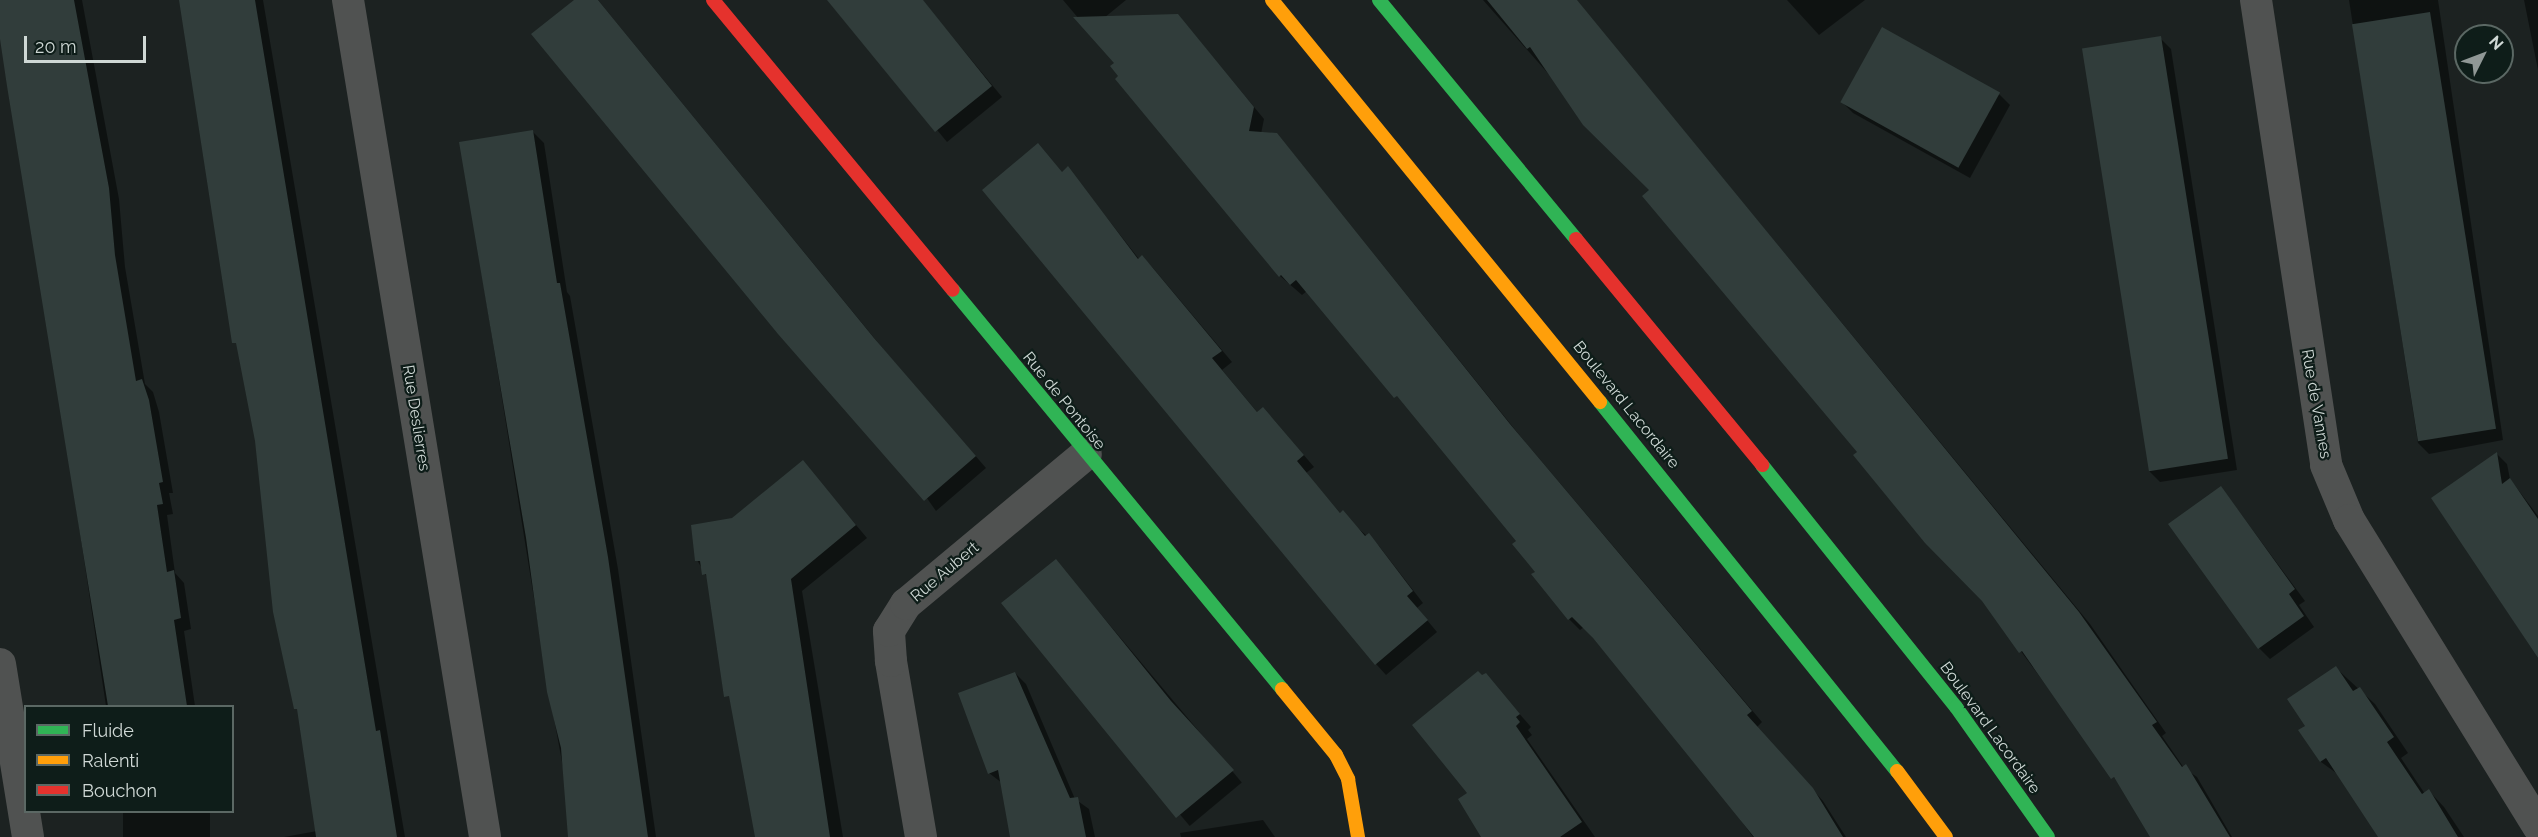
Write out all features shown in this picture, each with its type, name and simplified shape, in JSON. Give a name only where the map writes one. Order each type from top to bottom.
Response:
[{"type":"main road","name":"Rue de Pontoise","points":[[713,0],[1336,755],[1348,779],[1359,837]]},
{"type":"main road","name":"Boulevard Lacordaire","points":[[1272,0],[1743,575],[1862,723],[1946,837]]},
{"type":"main road","name":"Boulevard Lacordaire","points":[[1379,0],[1860,584],[1956,707],[2048,837]]},
{"type":"street","name":"Rue Deslierres","points":[[348,0],[485,837]]},
{"type":"street","name":"Rue de Vannes","points":[[2256,0],[2326,465],[2349,520],[2538,826]]},
{"type":"street","name":"Rue Aubert","points":[[921,837],[891,661],[889,631],[906,604],[1086,454]]},
{"type":"street","points":[[0,664],[24,812]]},
{"type":"street","points":[[24,813],[28,837]]},
{"type":"building","points":[[0,0],[74,0],[109,188],[115,255],[136,381],[142,379],[149,400],[163,482],[159,483],[163,504],[157,505],[167,572],[174,570],[181,618],[174,620],[187,705],[108,705],[0,39]]},
{"type":"building","points":[[179,0],[255,0],[376,731],[380,730],[397,837],[316,837],[297,709],[294,709],[273,612],[255,441],[236,343],[232,343]]},
{"type":"building","points":[[574,0],[598,0],[874,338],[976,456],[924,501],[778,334],[531,34]]},
{"type":"building","points":[[827,0],[923,0],[992,86],[935,132]]},
{"type":"building","points":[[1487,0],[1577,0],[2079,612],[2157,722],[2152,725],[2182,767],[2186,764],[2230,837],[2150,837],[2114,777],[2111,779],[2022,651],[2019,653],[1982,601],[1925,543],[1853,455],[1857,452],[1642,196],[1649,190],[1583,125],[1530,47],[1527,49]]},
{"type":"building","points":[[2430,12],[2496,429],[2418,441],[2352,24]]},
{"type":"building","points":[[1178,14],[1254,107],[1249,131],[1277,133],[1510,424],[1752,711],[1747,715],[1813,788],[1843,837],[1754,837],[1593,638],[1572,617],[1568,620],[1531,574],[1535,572],[1512,544],[1516,541],[1397,396],[1394,398],[1296,280],[1290,285],[1281,275],[1279,277],[1115,79],[1118,76],[1110,66],[1114,63],[1073,17]]},
{"type":"building","points":[[1882,27],[2000,92],[1958,168],[1840,102]]},
{"type":"building","points":[[2161,36],[2228,459],[2149,471],[2082,49]]},
{"type":"building","points":[[533,130],[557,283],[560,283],[608,557],[648,837],[568,837],[561,748],[547,692],[526,538],[459,142]]},
{"type":"building","points":[[1038,143],[1062,172],[1068,166],[1138,259],[1142,255],[1222,351],[1212,358],[1257,412],[1263,407],[1304,455],[1297,461],[1340,513],[1343,510],[1365,536],[1369,533],[1413,591],[1407,596],[1428,620],[1375,665],[982,190]]},
{"type":"building","points":[[2497,452],[2502,484],[2510,478],[2538,519],[2538,658],[2431,498]]},
{"type":"building","points":[[803,460],[856,525],[791,579],[830,837],[755,837],[729,696],[724,697],[706,574],[702,575],[700,561],[695,561],[691,525],[732,518]]},
{"type":"building","points":[[2221,486],[2295,589],[2289,594],[2304,616],[2258,649],[2168,524]]},
{"type":"building","points":[[1056,559],[1171,701],[1234,770],[1176,818],[1001,603]]},
{"type":"building","points":[[2336,666],[2353,691],[2360,687],[2394,737],[2387,742],[2422,794],[2429,789],[2458,837],[2378,837],[2326,758],[2320,762],[2298,730],[2305,726],[2287,699]]},
{"type":"building","points":[[1478,671],[1482,675],[1486,673],[1520,714],[1516,717],[1520,722],[1516,726],[1582,822],[1560,837],[1481,837],[1458,799],[1467,793],[1412,725]]},
{"type":"building","points":[[1015,672],[1070,798],[1078,797],[1086,837],[1010,837],[998,770],[988,774],[958,693]]},
{"type":"traffic: fast","points":[[1379,0],[1576,239]]},
{"type":"traffic: fast","points":[[953,290],[1282,689]]},
{"type":"traffic: fast","points":[[1600,402],[1897,771]]},
{"type":"traffic: fast","points":[[1762,465],[1956,707],[2048,837]]},
{"type":"traffic: slow","points":[[1272,0],[1600,402]]},
{"type":"traffic: slow","points":[[1282,689],[1336,755],[1348,779],[1358,837]]},
{"type":"traffic: slow","points":[[1897,771],[1946,837]]},
{"type":"traffic: jam","points":[[713,0],[953,290]]},
{"type":"traffic: jam","points":[[1576,239],[1762,465]]}]
